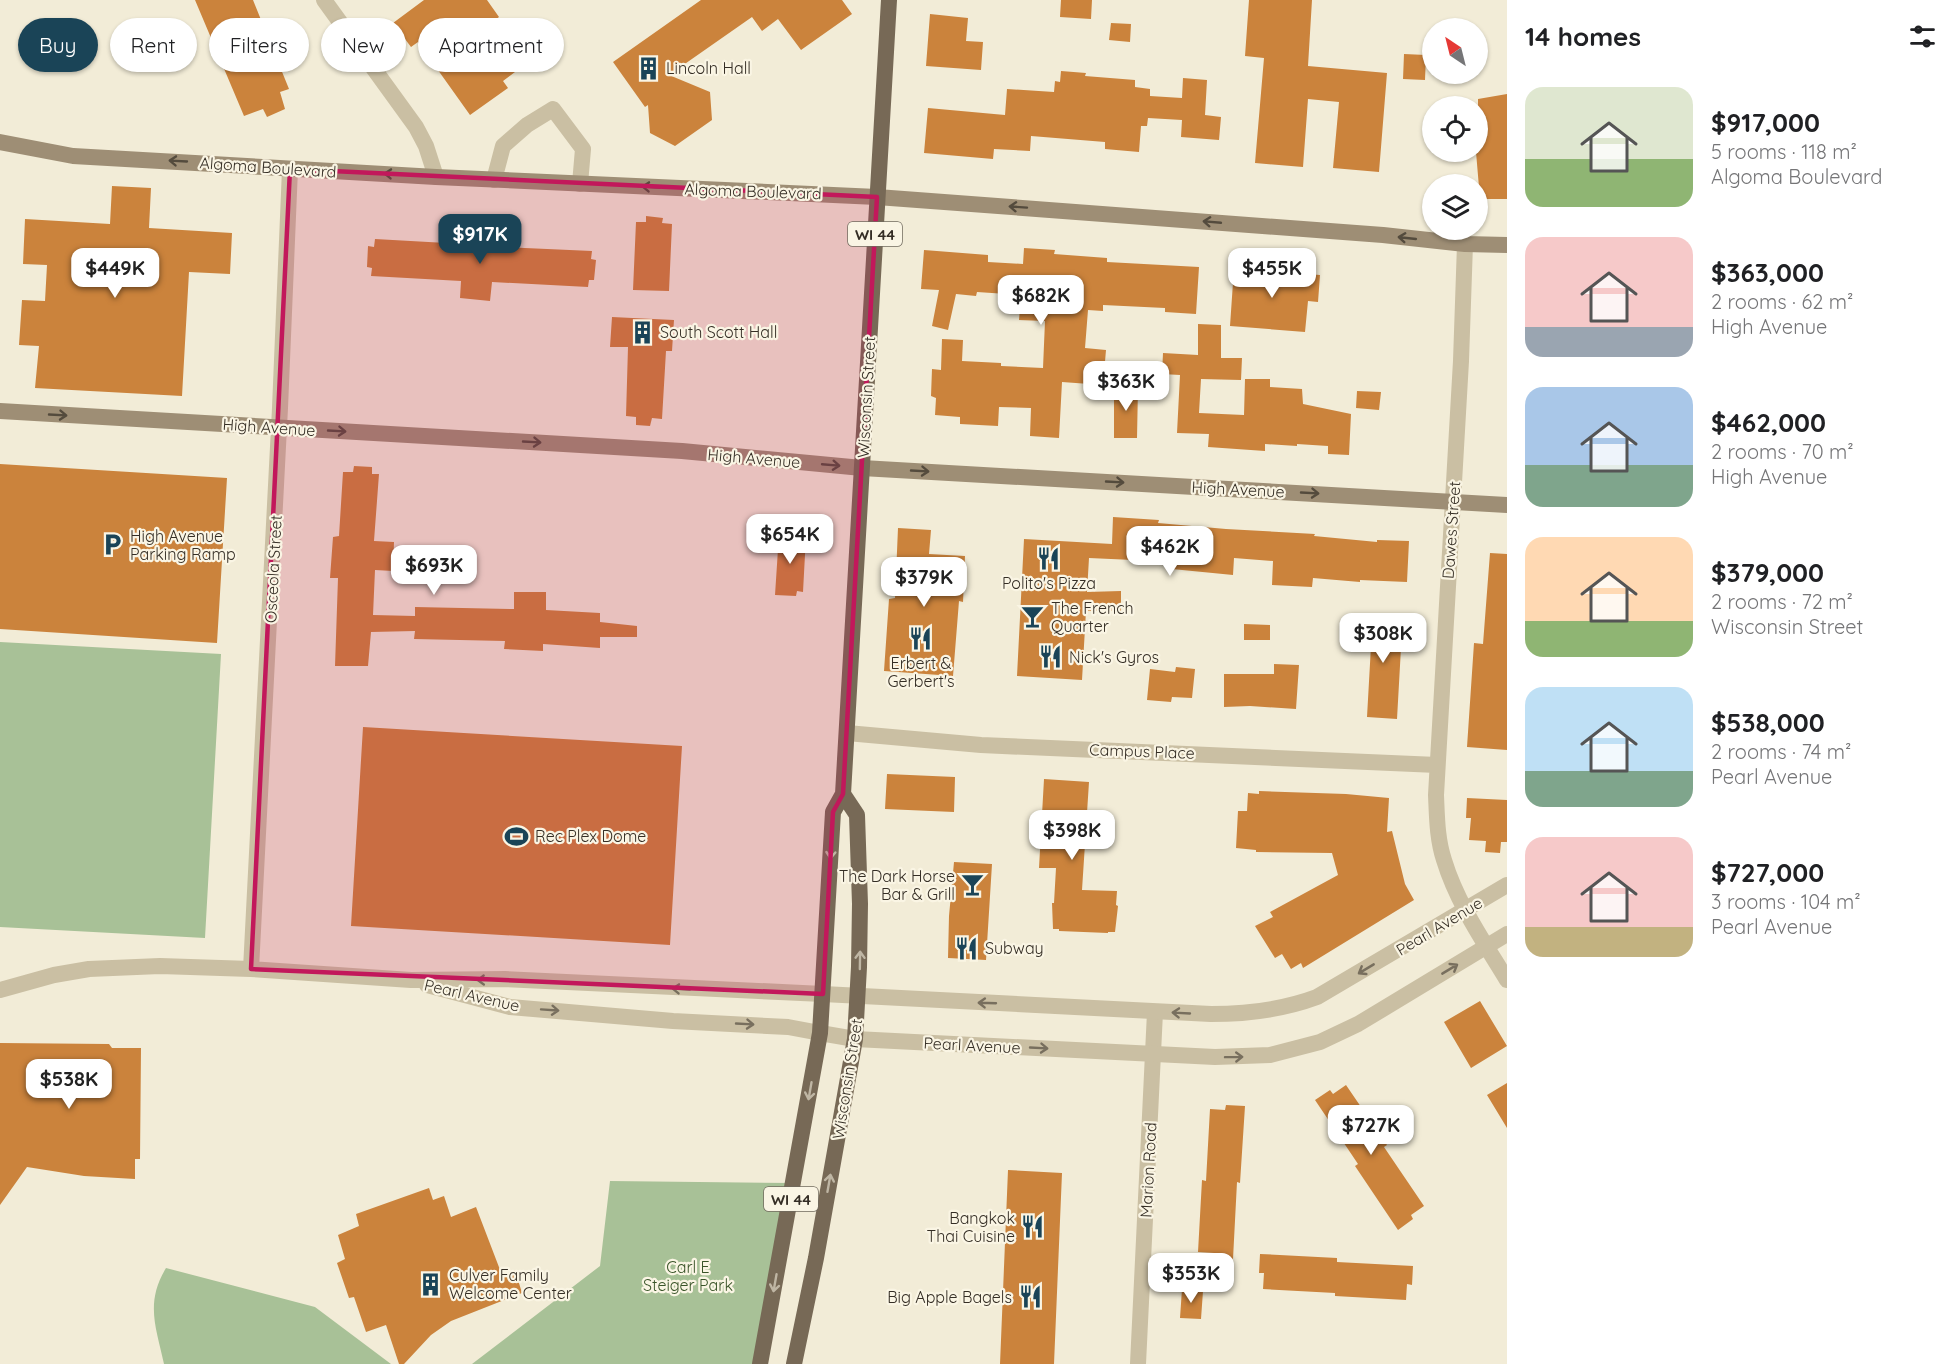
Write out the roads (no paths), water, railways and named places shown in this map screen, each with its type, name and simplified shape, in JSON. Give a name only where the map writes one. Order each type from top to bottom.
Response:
[{"type":"main road","name":"Wisconsin Street","points":[[760,1364],[820,1033],[833,812],[843,794],[889,0]]},
{"type":"main road","name":"Algoma Boulevard","points":[[0,142],[73,156],[494,180],[877,197],[1383,235],[1465,244],[1507,245]]},
{"type":"main road","name":"High Avenue","points":[[0,411],[682,451],[862,468],[1507,505]]},
{"type":"main road","name":"Wisconsin Street","points":[[794,1364],[816,1258],[855,1039],[860,904],[856,815],[843,794]]},
{"type":"street","points":[[324,0],[416,127],[426,146],[436,177]]},
{"type":"street","points":[[494,180],[503,146],[527,126],[553,109],[583,149],[580,184]]},
{"type":"street","name":"Osceola Street","points":[[251,969],[290,168]]},
{"type":"street","name":"Dawes Street","points":[[1465,244],[1461,361],[1436,795],[1439,839],[1444,859],[1465,910],[1507,980]]},
{"type":"street","name":"Campus Place","points":[[847,733],[981,745],[1437,765]]},
{"type":"street","name":"Pearl Avenue","points":[[0,990],[54,975],[124,966],[251,969],[411,980],[505,979],[1155,1012],[1242,1014],[1297,1005],[1338,986],[1507,885]]},
{"type":"street","name":"Pearl Avenue","points":[[411,980],[459,995],[510,1007],[788,1027],[855,1039],[1215,1057],[1270,1055],[1320,1042],[1358,1024],[1507,934]]},
{"type":"street","name":"Marion Road","points":[[1138,1364],[1155,1012]]},
{"type":"place","name":"Lincoln Hall","points":[[648,68]]},
{"type":"place","name":"South Scott Hall","points":[[642,332]]},
{"type":"place","name":"High Avenue Parking Ramp","points":[[112,545]]},
{"type":"place","name":"Polito's Pizza","points":[[1049,558]]},
{"type":"place","name":"The French Quarter","points":[[1033,617]]},
{"type":"place","name":"Erbert & Gerbert's","points":[[921,638]]},
{"type":"place","name":"Nick's Gyros","points":[[1051,657]]},
{"type":"place","name":"Rec Plex Dome","points":[[517,836]]},
{"type":"place","name":"The Dark Horse Bar & Grill","points":[[973,885]]},
{"type":"place","name":"Subway","points":[[967,948]]},
{"type":"place","name":"Bangkok Thai Cuisine","points":[[1033,1227]]},
{"type":"place","name":"Culver Family Welcome Center","points":[[431,1284]]},
{"type":"place","name":"Big Apple Bagels","points":[[1030,1297]]},
{"type":"park label","name":"Carl E Steiger Park","points":[[688,1276]]}]
